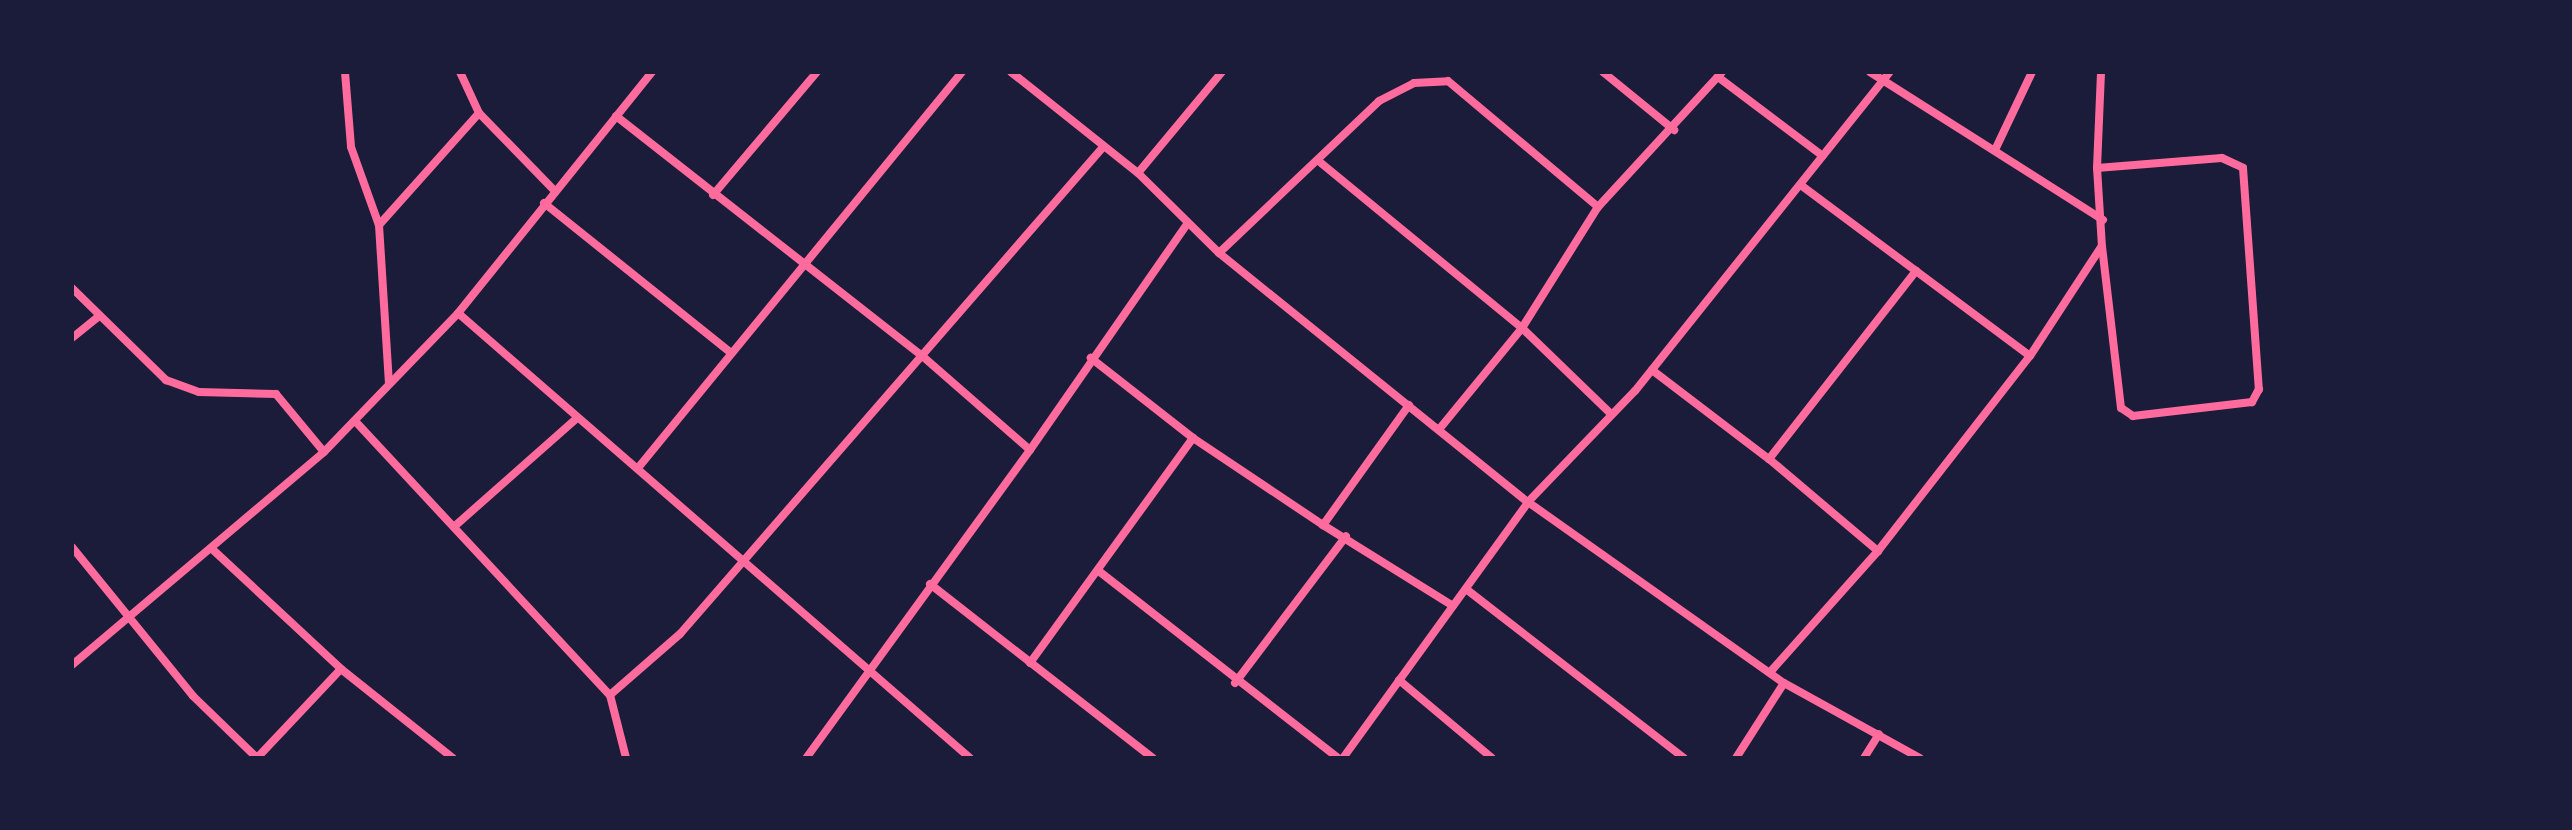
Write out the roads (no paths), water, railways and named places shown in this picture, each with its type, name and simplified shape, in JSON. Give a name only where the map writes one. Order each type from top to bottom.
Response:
[{"type":"street","points":[[345,72],[351,147],[379,225],[389,383]]},
{"type":"street","points":[[460,72],[479,113],[553,189]]},
{"type":"street","points":[[72,665],[356,422],[389,383],[458,313],[553,189],[652,72]]},
{"type":"street","points":[[713,195],[817,72]]},
{"type":"street","points":[[638,468],[962,72]]},
{"type":"street","points":[[1011,72],[1138,173],[1219,253],[1409,405],[1441,427],[1528,502],[1772,670],[1784,683],[1920,758]]},
{"type":"street","points":[[1138,173],[1222,72]]},
{"type":"street","points":[[1603,72],[1674,130]]},
{"type":"street","points":[[1870,72],[2103,220]]},
{"type":"street","points":[[1100,572],[1235,683],[1341,758],[1528,502],[1652,370],[1890,72]]},
{"type":"street","points":[[1995,150],[2032,72]]},
{"type":"street","points":[[2097,168],[2222,158],[2243,168],[2257,397],[2244,405],[2133,416],[2121,408],[2102,247],[2103,220],[2097,168],[2101,72]]},
{"type":"street","points":[[1441,427],[1522,328],[1598,207],[1674,130],[1720,75],[1823,156]]},
{"type":"street","points":[[1219,253],[1321,163],[1379,101],[1414,83],[1450,76],[1598,207]]},
{"type":"street","points":[[379,225],[479,113]]},
{"type":"street","points":[[616,116],[801,266],[920,354],[1030,450]]},
{"type":"street","points":[[610,695],[680,634],[739,559],[1103,147]]},
{"type":"street","points":[[1321,163],[1522,328],[1611,414]]},
{"type":"street","points":[[1802,186],[2030,356]]},
{"type":"street","points":[[544,203],[731,353]]},
{"type":"street","points":[[806,758],[1030,450],[1187,224]]},
{"type":"street","points":[[1772,670],[1878,551],[2030,356],[2102,247]]},
{"type":"street","points":[[1769,459],[1916,271]]},
{"type":"street","points":[[72,288],[76,299],[182,388],[276,394],[324,452]]},
{"type":"street","points":[[458,313],[964,757]]},
{"type":"street","points":[[72,338],[97,318]]},
{"type":"street","points":[[1091,358],[1193,438],[1323,525],[1346,536],[1453,606]]},
{"type":"street","points":[[1652,370],[1769,459],[1878,551]]},
{"type":"street","points":[[1323,525],[1409,405]]},
{"type":"street","points":[[456,525],[577,418]]},
{"type":"street","points":[[356,422],[456,525],[610,695],[624,756]]},
{"type":"street","points":[[1030,663],[1100,572],[1193,438]]},
{"type":"street","points":[[1235,683],[1346,536]]},
{"type":"street","points":[[72,547],[125,619],[257,758],[341,669]]},
{"type":"street","points":[[211,548],[341,669],[453,758]]},
{"type":"street","points":[[930,584],[1153,758]]},
{"type":"street","points":[[1466,589],[1684,758]]},
{"type":"street","points":[[1399,680],[1492,758]]},
{"type":"street","points":[[1736,758],[1784,683]]},
{"type":"street","points":[[1864,758],[1879,734]]}]
